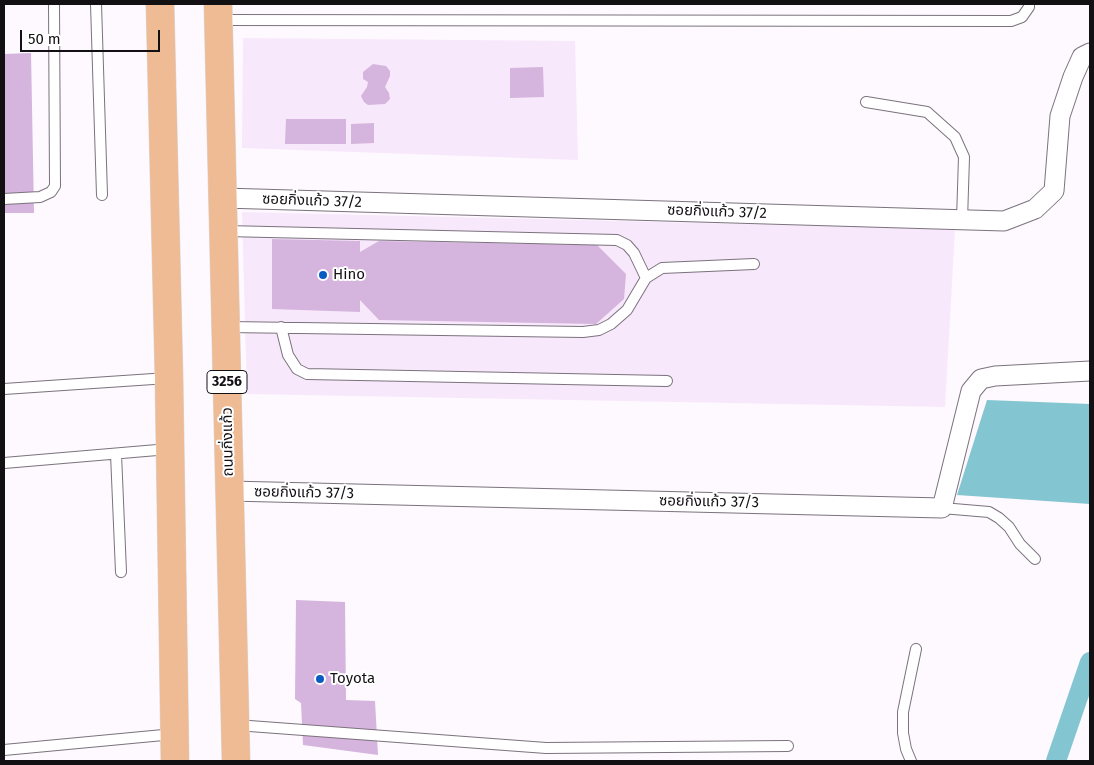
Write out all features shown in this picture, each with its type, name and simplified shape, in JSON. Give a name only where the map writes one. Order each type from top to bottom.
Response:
[{"type":"main road","points":[[160,4],[169,378],[175,761]]},
{"type":"main road","name":"ถนนกิ่งแก้ว","points":[[219,12],[236,761]]},
{"type":"street","name":"ซอยกิ่งแก้ว 37/2","points":[[223,198],[1004,221],[1034,209],[1054,191],[1060,116],[1082,57],[1090,53]]},
{"type":"street","points":[[942,508],[971,391],[981,379],[995,376],[1090,371]]},
{"type":"street","name":"ซอยกิ่งแก้ว 37/3","points":[[230,491],[942,508]]},
{"type":"lane","points":[[4,199],[40,197],[51,192],[55,186],[54,4]]},
{"type":"lane","points":[[96,4],[102,195]]},
{"type":"lane","points":[[219,12],[1011,21],[1022,17],[1030,4]]},
{"type":"lane","points":[[866,102],[927,112],[955,137],[964,157],[962,220]]},
{"type":"lane","points":[[224,231],[617,240],[627,245],[634,253],[646,278]]},
{"type":"lane","points":[[226,326],[583,332],[598,330],[611,324],[627,310],[646,278],[662,268],[754,264]]},
{"type":"lane","points":[[281,327],[288,355],[297,369],[306,374],[667,381]]},
{"type":"lane","points":[[4,389],[169,378]]},
{"type":"lane","points":[[4,463],[170,449]]},
{"type":"lane","points":[[116,454],[120,572]]},
{"type":"lane","points":[[942,508],[989,512],[1009,527],[1020,544],[1035,559]]},
{"type":"lane","points":[[911,761],[906,749],[903,733],[903,712],[916,649]]},
{"type":"lane","points":[[235,725],[546,748],[788,746]]},
{"type":"lane","points":[[4,750],[175,734]]},
{"type":"shaded area","points":[[243,38],[575,41],[578,160],[242,148]]},
{"type":"shaded area","points":[[242,212],[955,229],[945,407],[247,394]]},
{"type":"water","points":[[987,400],[1090,404],[1090,504],[957,495]]},
{"type":"building","points":[[31,53],[34,213],[4,213],[4,54]]},
{"type":"building","points":[[373,64],[386,66],[390,71],[385,87],[390,99],[385,104],[368,105],[361,96],[368,82],[363,79],[363,72]]},
{"type":"building","points":[[543,67],[544,97],[510,98],[510,68]]},
{"type":"building","points":[[286,119],[346,119],[346,144],[285,144]]},
{"type":"building","points":[[374,123],[374,143],[351,144],[351,124]]},
{"type":"building","points":[[272,239],[360,241],[360,252],[379,241],[597,245],[626,274],[624,299],[596,324],[379,320],[360,300],[360,312],[272,309]]},
{"type":"building","points":[[296,600],[345,602],[346,700],[375,701],[378,755],[303,745],[301,703],[295,699]]},
{"type":"waterway","points":[[1056,761],[1090,662]]},
{"type":"place","name":"Hino","points":[[323,275]]},
{"type":"place","name":"Toyota","points":[[320,679]]}]
